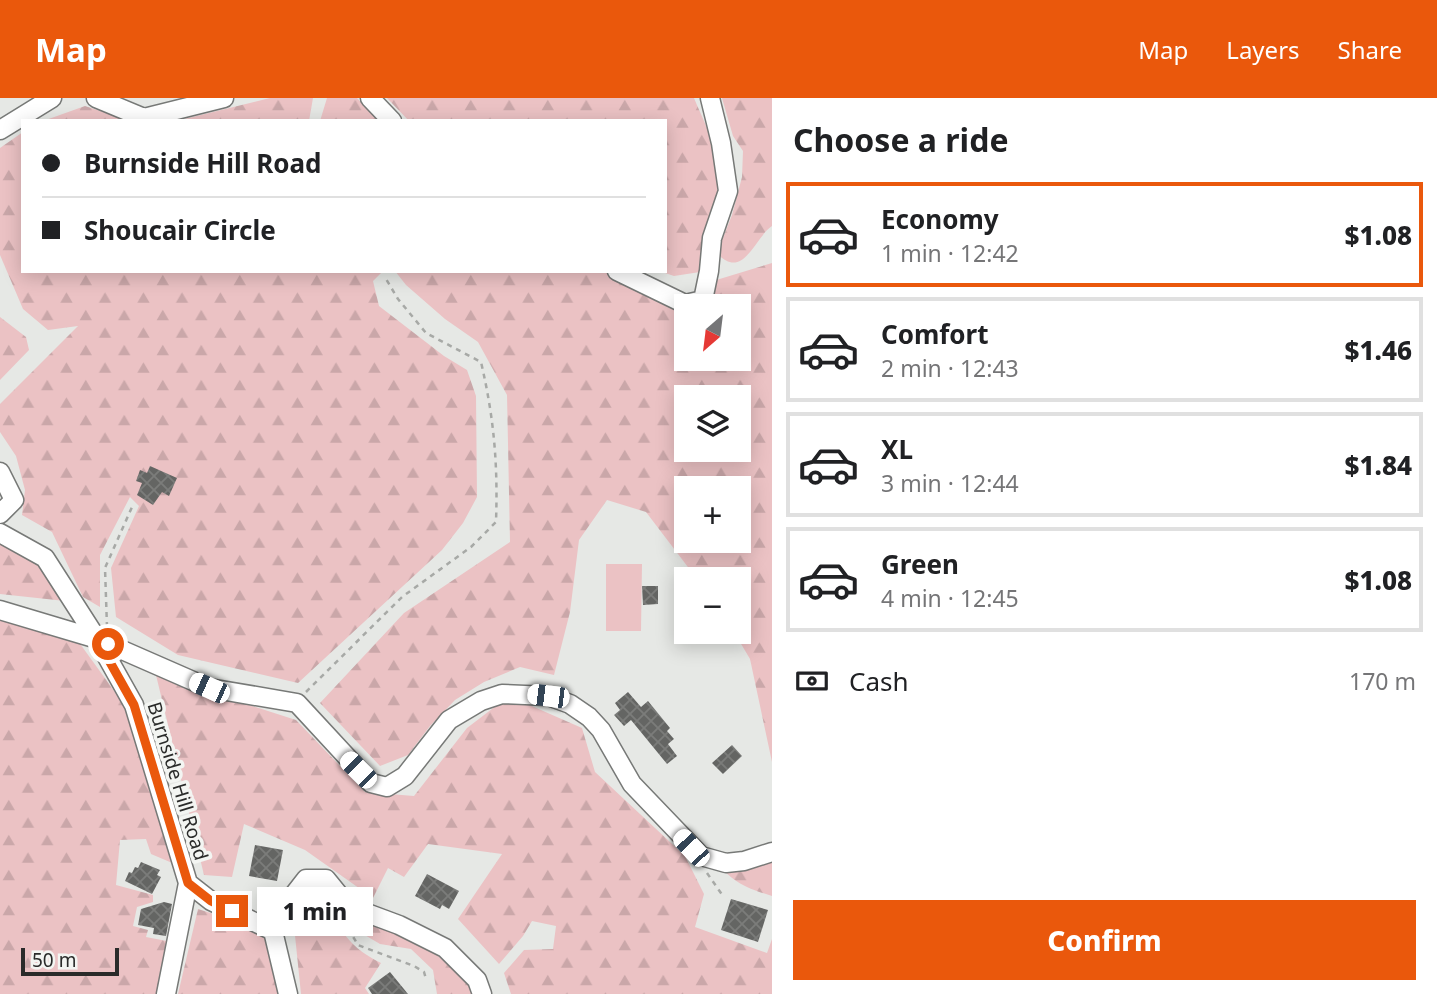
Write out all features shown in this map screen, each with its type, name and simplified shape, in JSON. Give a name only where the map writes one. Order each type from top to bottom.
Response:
[{"type":"street","points":[[0,130],[52,98]]},
{"type":"street","points":[[96,98],[144,118],[224,98]]},
{"type":"street","points":[[370,98],[390,119]]},
{"type":"street","points":[[621,273],[685,304],[703,300],[712,238],[728,191],[722,144],[710,98]]},
{"type":"street","points":[[0,472],[14,500],[0,514]]},
{"type":"street","name":"Burnside Hill Road","points":[[0,533],[45,558],[102,642],[134,705],[188,883]]},
{"type":"street","points":[[0,610],[102,642],[209,688],[297,703],[371,783],[387,787],[405,776],[449,720],[481,701],[502,694],[548,696],[570,704],[589,717],[601,730],[632,784],[701,856],[726,863],[744,861],[772,852]]},
{"type":"street","points":[[288,994],[273,931],[292,897],[306,879],[326,878],[348,906],[399,925],[445,948],[477,980],[482,994]]},
{"type":"street","points":[[166,994],[188,883],[211,901],[273,931]]},
{"type":"path","points":[[297,703],[318,678],[402,597],[471,547],[496,522],[498,472],[492,409],[481,362],[426,333],[398,299],[386,279]]},
{"type":"path","points":[[102,642],[105,568],[132,507]]},
{"type":"path","points":[[342,918],[358,945],[414,966],[424,972],[426,979]]},
{"type":"green space","points":[[270,98],[313,98],[309,119],[184,119]]},
{"type":"green space","points":[[327,98],[357,98],[376,119],[321,119]]},
{"type":"green space","points":[[387,98],[694,98],[708,130],[717,165],[717,196],[700,272],[674,276],[665,273],[667,119],[407,119]]},
{"type":"green space","points":[[722,98],[772,98],[772,226],[748,254],[734,263],[726,261],[717,253],[732,215],[742,177],[743,151],[733,136]]},
{"type":"green space","points":[[85,106],[125,119],[49,119]]},
{"type":"green space","points":[[21,133],[21,273],[381,273],[373,281],[379,306],[444,356],[467,370],[476,396],[477,497],[463,523],[442,550],[298,683],[178,655],[116,617],[111,568],[139,506],[130,497],[100,555],[100,607],[83,597],[52,532],[22,515],[25,490],[16,456],[0,432],[0,404],[78,326],[48,330],[23,309],[0,255],[0,148]]},
{"type":"green space","points":[[772,263],[772,762],[750,659],[741,644],[751,644],[751,567],[688,567],[677,553],[751,553],[751,476],[674,476],[674,549],[646,512],[607,500],[579,540],[570,612],[554,675],[520,667],[484,682],[455,700],[430,726],[408,755],[380,766],[320,703],[404,613],[510,542],[507,395],[478,342],[445,319],[406,285],[397,273],[615,273],[674,302],[674,371],[751,371],[751,294],[706,294],[713,281]]},
{"type":"green space","points":[[0,317],[26,337],[29,350],[0,380]]},
{"type":"green space","points":[[0,542],[43,566],[65,601],[0,594]]},
{"type":"green space","points":[[606,564],[642,564],[641,631],[606,631]]},
{"type":"green space","points":[[0,620],[78,641],[128,710],[177,865],[151,854],[146,839],[120,840],[116,885],[153,895],[153,902],[137,907],[133,926],[148,930],[146,937],[172,942],[161,994],[0,994]]},
{"type":"green space","points":[[156,675],[296,720],[365,792],[414,796],[467,728],[509,696],[582,728],[595,772],[685,856],[704,894],[695,927],[767,953],[772,939],[772,994],[511,994],[504,973],[524,950],[553,949],[556,926],[532,921],[499,964],[458,919],[502,854],[428,844],[404,877],[388,868],[373,898],[305,850],[244,824],[232,877],[204,875]]},
{"type":"green space","points":[[709,854],[772,855],[772,896],[736,881]]},
{"type":"green space","points":[[311,887],[324,887],[343,932],[358,948],[381,963],[365,988],[369,994],[301,994],[293,916]]},
{"type":"green space","points":[[198,909],[266,931],[281,994],[178,994]]},
{"type":"green space","points":[[353,914],[428,947],[472,986],[475,994],[437,994],[433,970],[411,949],[380,944],[363,934]]},
{"type":"building","points":[[150,466],[177,478],[169,496],[162,492],[153,505],[137,495],[142,483],[136,481],[140,470],[147,473]]},
{"type":"building","points":[[642,586],[658,586],[658,604],[643,605]]},
{"type":"building","points":[[628,692],[641,707],[648,701],[670,728],[667,731],[674,739],[668,744],[677,756],[667,764],[631,720],[624,726],[614,715],[620,710],[615,703]]},
{"type":"building","points":[[732,745],[742,756],[723,774],[712,763]]},
{"type":"building","points":[[255,845],[283,850],[277,881],[249,876]]},
{"type":"building","points":[[141,862],[160,870],[157,875],[161,877],[152,894],[125,881],[129,872],[132,873],[135,867],[138,868]]},
{"type":"building","points":[[427,874],[459,891],[449,909],[442,905],[440,909],[415,896]]},
{"type":"building","points":[[731,899],[768,910],[758,942],[721,930]]},
{"type":"building","points":[[164,902],[172,904],[166,936],[153,934],[154,928],[138,925],[141,909]]},
{"type":"building","points":[[390,972],[408,994],[372,994],[368,988]]},
{"type":"route","points":[[108,644],[97,639],[134,705],[188,883],[211,901],[232,911]]}]
